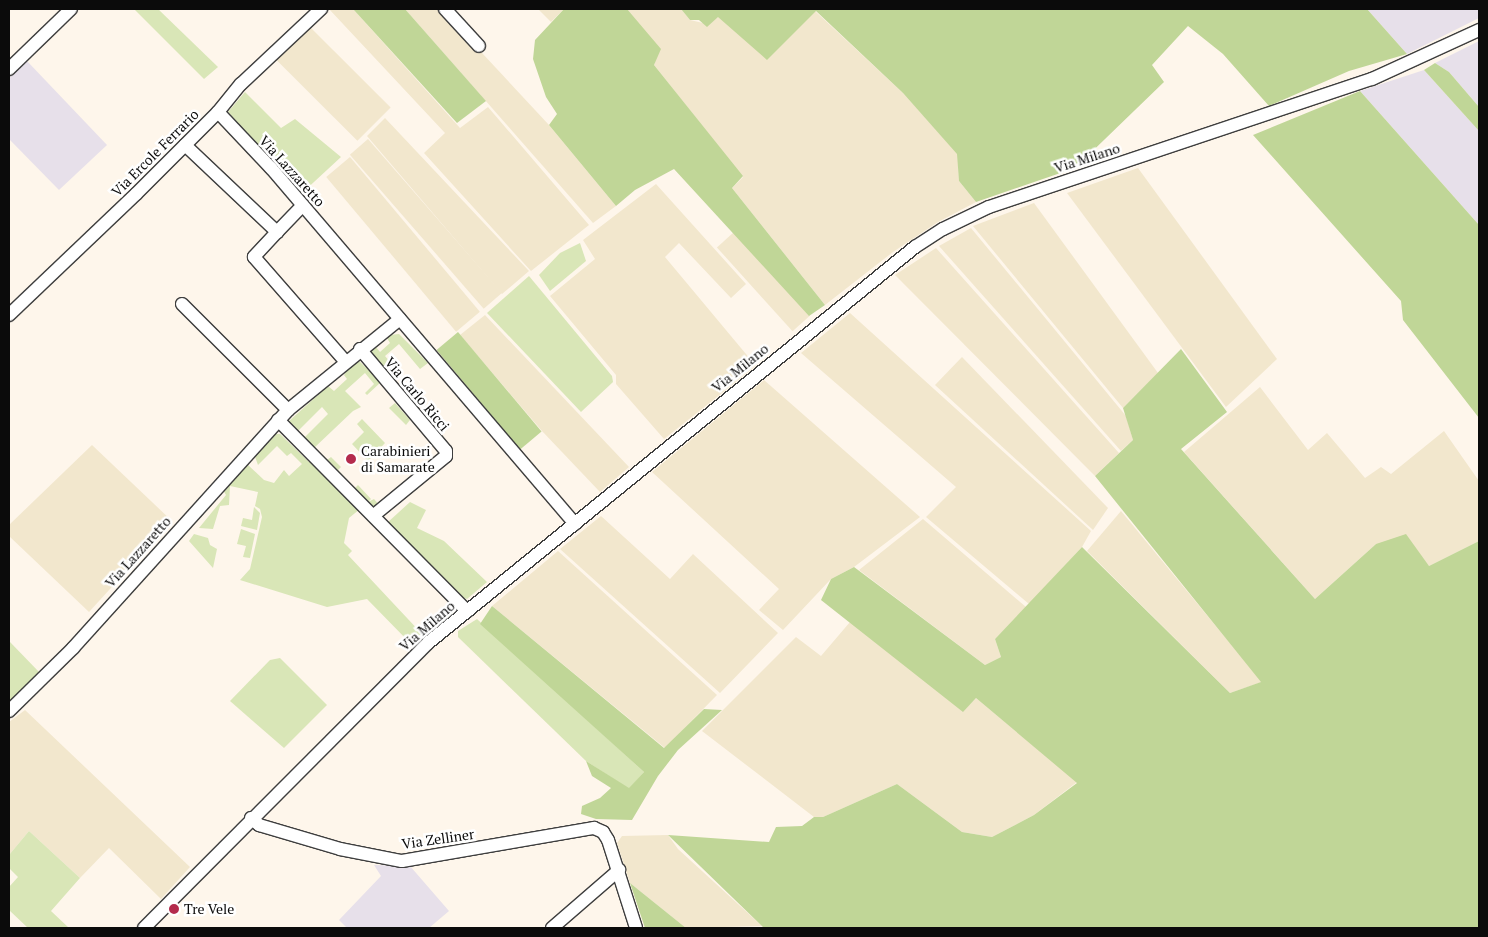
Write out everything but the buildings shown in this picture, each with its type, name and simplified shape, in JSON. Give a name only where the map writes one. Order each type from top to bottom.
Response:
[{"type":"street","points":[[9,69],[71,9]]},
{"type":"street","name":"Via Ercole Ferrario","points":[[9,314],[185,145],[218,112],[241,84],[321,9]]},
{"type":"street","points":[[445,9],[479,46]]},
{"type":"street","name":"Via Milano","points":[[144,928],[388,681],[467,612],[884,270],[943,229],[1006,201],[1372,79],[1479,30]]},
{"type":"street","name":"Via Lazzaretto","points":[[218,112],[303,205],[575,524]]},
{"type":"street","points":[[185,145],[277,232]]},
{"type":"street","points":[[303,205],[254,257],[345,361]]},
{"type":"street","points":[[182,304],[288,410]]},
{"type":"street","name":"Via Lazzaretto","points":[[9,711],[72,648],[278,420],[345,361],[400,319]]},
{"type":"street","name":"Via Carlo Ricci","points":[[360,349],[446,451],[446,456],[373,516]]},
{"type":"street","points":[[278,420],[467,612]]},
{"type":"street","name":"Via Zelliner","points":[[251,818],[258,825],[340,848],[402,861],[579,828],[594,828],[603,832],[619,870]]},
{"type":"street","points":[[552,928],[619,870],[636,928]]},
{"type":"shaded area","points":[[329,9],[353,9],[460,128],[488,107],[589,225],[531,271],[424,153],[445,133]]},
{"type":"shaded area","points":[[405,9],[441,9],[549,125],[616,206],[593,223]]},
{"type":"shaded area","points":[[538,9],[564,9],[551,22]]},
{"type":"shaded area","points":[[627,9],[681,9],[690,20],[703,23],[718,17],[815,11],[903,93],[958,154],[959,181],[976,202],[938,222],[893,252],[825,305],[732,188],[743,177],[654,65],[656,58]]},
{"type":"shaded area","points":[[1367,9],[1479,9],[1479,18],[1407,54]]},
{"type":"shaded area","points":[[310,27],[391,108],[357,141],[277,60]]},
{"type":"shaded area","points":[[1479,41],[1479,107],[1449,72],[1435,63]]},
{"type":"shaded area","points":[[27,61],[107,145],[59,190],[9,139],[9,78]]},
{"type":"shaded area","points":[[1424,70],[1479,131],[1479,225],[1360,91]]},
{"type":"shaded area","points":[[385,118],[529,271],[502,294],[367,136]]},
{"type":"shaded area","points":[[368,139],[502,293],[484,309],[350,155]]},
{"type":"shaded area","points":[[350,157],[480,312],[456,332],[326,177]]},
{"type":"shaded area","points":[[1138,168],[1277,359],[1226,407],[1067,193]]},
{"type":"shaded area","points":[[656,184],[746,284],[731,298],[679,243],[665,257],[756,366],[664,439],[616,384],[616,375],[550,296],[595,259],[583,240]]},
{"type":"shaded area","points":[[1034,203],[1158,373],[1123,408],[973,226]]},
{"type":"shaded area","points":[[971,228],[1126,416],[1133,440],[1121,451],[939,246]]},
{"type":"shaded area","points":[[734,232],[810,316],[793,331],[717,247]]},
{"type":"shaded area","points":[[936,248],[1119,453],[1095,476],[895,275]]},
{"type":"shaded area","points":[[850,313],[1091,531],[1082,547],[1029,604],[926,517],[956,487],[801,353]]},
{"type":"shaded area","points":[[485,315],[629,467],[600,492],[542,431],[460,335]]},
{"type":"shaded area","points":[[962,357],[1108,508],[1093,530],[935,385]]},
{"type":"shaded area","points":[[764,380],[920,517],[854,567],[831,579],[783,630],[759,610],[779,589],[652,472]]},
{"type":"shaded area","points":[[1260,387],[1308,450],[1327,433],[1365,478],[1381,467],[1391,474],[1444,431],[1479,481],[1479,541],[1429,566],[1376,544],[1315,599],[1184,452]]},
{"type":"shaded area","points":[[92,445],[172,521],[89,612],[9,536],[9,525]]},
{"type":"shaded area","points":[[1121,511],[1262,682],[1230,693],[1087,551]]},
{"type":"shaded area","points":[[601,516],[670,579],[693,554],[778,633],[720,693],[560,549]]},
{"type":"shaded area","points":[[923,519],[1026,607],[995,639],[1001,657],[985,665],[859,570]]},
{"type":"shaded area","points":[[558,551],[717,695],[665,748],[492,606]]},
{"type":"shaded area","points":[[850,622],[963,711],[976,698],[1077,782],[1034,815],[992,837],[962,832],[897,784],[823,817],[814,817],[702,731],[796,637],[821,656]]},
{"type":"shaded area","points":[[25,710],[190,867],[161,899],[109,848],[80,878],[29,831],[9,855],[9,722]]},
{"type":"shaded area","points":[[668,835],[678,849],[762,926],[686,928],[630,883],[617,843],[622,836]]},
{"type":"shaded area","points":[[374,865],[410,866],[449,911],[429,928],[347,928],[339,920],[381,876]]},
{"type":"green space","points":[[134,9],[158,9],[218,67],[204,79]]},
{"type":"green space","points":[[353,9],[405,9],[486,101],[457,123]]},
{"type":"green space","points":[[564,9],[627,9],[661,49],[654,65],[743,176],[732,188],[825,305],[809,316],[674,169],[635,190],[616,206],[549,125],[557,114],[546,97],[533,59],[535,40]]},
{"type":"green space","points":[[681,9],[1367,9],[1407,54],[1349,71],[1269,106],[1223,54],[1188,26],[1152,65],[1164,82],[1075,168],[976,202],[959,181],[957,154],[903,93],[816,11],[767,60],[718,17],[707,27],[699,20],[690,20]]},
{"type":"green space","points":[[1435,63],[1449,72],[1479,107],[1479,131],[1424,70]]},
{"type":"green space","points":[[1360,91],[1479,225],[1479,418],[1403,320],[1401,301],[1253,135]]},
{"type":"green space","points":[[245,92],[281,128],[295,119],[341,157],[301,194],[228,112]]},
{"type":"green space","points":[[580,243],[586,261],[550,291],[539,275],[560,253]]},
{"type":"green space","points":[[529,276],[612,376],[613,382],[581,412],[487,313]]},
{"type":"green space","points":[[458,332],[542,432],[520,450],[437,350]]},
{"type":"green space","points":[[399,334],[428,363],[420,369],[399,344],[385,356],[391,363],[385,370],[370,353],[375,346],[380,352],[390,343],[387,338],[389,335]]},
{"type":"green space","points":[[1181,349],[1227,412],[1181,449],[1315,599],[1376,544],[1406,534],[1429,566],[1479,541],[1479,928],[764,928],[668,835],[769,842],[776,827],[802,826],[814,817],[823,817],[897,784],[962,832],[992,837],[1034,815],[1077,783],[976,698],[963,712],[821,600],[831,579],[854,567],[985,665],[1001,657],[995,639],[1082,547],[1230,693],[1261,682],[1095,476],[1133,440],[1123,408]]},
{"type":"green space","points":[[359,361],[381,382],[367,395],[365,393],[374,384],[365,373],[345,391],[361,407],[353,411],[314,448],[288,422],[328,386],[334,391],[347,379],[344,375],[348,369]],"holes":[[[322,407],[328,414],[305,437],[298,431]]]},
{"type":"green space","points":[[395,403],[410,420],[406,425],[389,408]]},
{"type":"green space","points":[[362,419],[385,443],[368,461],[352,444],[364,432],[357,424]]},
{"type":"green space","points":[[275,434],[280,434],[309,462],[312,460],[360,509],[349,518],[344,543],[352,551],[348,555],[422,634],[411,644],[367,599],[327,607],[240,580],[250,569],[262,517],[260,509],[255,506],[258,492],[230,486],[229,505],[220,506],[213,529],[199,528],[226,495],[223,490],[247,464],[264,480],[274,483],[284,470],[289,476],[302,464],[291,453],[287,456],[277,446],[258,465],[254,454]]},
{"type":"green space","points":[[331,457],[341,467],[338,470],[355,488],[358,485],[371,499],[368,502],[374,499],[380,506],[372,508],[327,460]]},
{"type":"green space","points":[[410,502],[426,510],[417,528],[444,541],[487,582],[467,599],[459,596],[387,523]]},
{"type":"green space","points":[[254,507],[260,513],[257,530],[241,526],[243,518],[252,520]]},
{"type":"green space","points":[[241,529],[255,534],[250,558],[243,557],[246,546],[237,544]]},
{"type":"green space","points":[[194,534],[208,538],[210,545],[217,549],[213,568],[189,541]]},
{"type":"green space","points":[[451,602],[454,607],[453,613],[433,631],[429,626],[452,608]]},
{"type":"green space","points":[[492,606],[664,748],[704,709],[722,710],[678,750],[658,776],[632,820],[596,819],[581,814],[582,806],[600,798],[611,788],[592,776],[586,761],[629,788],[644,772],[480,624]]},
{"type":"green space","points":[[477,619],[644,772],[629,789],[586,761],[458,637],[458,631]]},
{"type":"green space","points":[[9,641],[40,673],[9,704]]},
{"type":"green space","points":[[280,658],[327,705],[284,748],[230,701],[270,660]]},
{"type":"green space","points":[[29,831],[80,878],[51,911],[69,928],[28,928],[9,910],[9,887],[18,877],[9,868],[9,855]]},
{"type":"green space","points":[[630,883],[686,928],[645,928]]},
{"type":"place","name":"Carabinieri di Samarate","points":[[351,459]]},
{"type":"place","name":"Tre Vele","points":[[174,909]]}]
